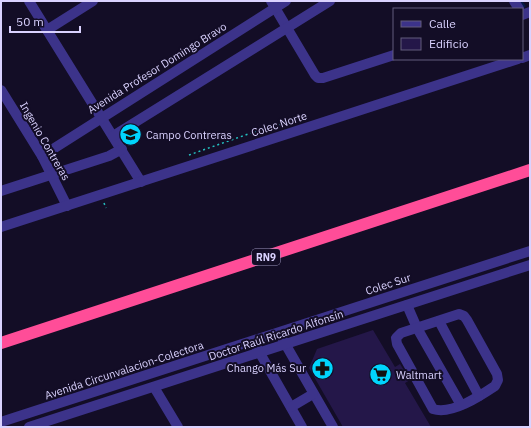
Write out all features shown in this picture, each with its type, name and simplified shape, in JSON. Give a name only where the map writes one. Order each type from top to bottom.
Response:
[{"type":"highway","name":"RN9","points":[[1,343],[530,170]]},
{"type":"street","points":[[29,1],[142,182]]},
{"type":"street","points":[[47,30],[93,1]]},
{"type":"street","name":"Avenida Profesor Domingo Bravo","points":[[42,156],[273,4],[286,1]]},
{"type":"street","points":[[113,136],[330,1]]},
{"type":"street","points":[[273,4],[318,78],[323,78],[393,55]]},
{"type":"street","name":"Colec Norte","points":[[1,227],[515,60]]},
{"type":"street","name":"Ingenio Contreras","points":[[1,90],[42,156],[67,206]]},
{"type":"street","points":[[1,191],[109,156],[122,150]]},
{"type":"street","name":"Colec Sur","points":[[253,340],[530,250]]},
{"type":"street","points":[[492,263],[497,276]]},
{"type":"street","name":"Doctor Raúl Ricardo Alfonsín","points":[[29,427],[56,423],[154,387],[530,265]]},
{"type":"street","points":[[407,305],[417,328],[461,405]]},
{"type":"street","points":[[459,314],[464,316],[497,374],[498,380],[495,386],[461,405],[445,410],[438,411],[433,409],[396,338],[401,333],[417,328],[459,314]]},
{"type":"street","points":[[439,321],[479,396]]},
{"type":"street","points":[[280,332],[285,345],[333,427]]},
{"type":"street","points":[[253,340],[259,354],[302,427]]},
{"type":"street","name":"Avenida Circunvalacion-Colectora","points":[[1,422],[253,340]]},
{"type":"street","points":[[154,387],[178,427]]},
{"type":"street","points":[[291,407],[313,394]]},
{"type":"street","points":[[50,406],[56,423]]},
{"type":"building","points":[[373,330],[395,367],[400,364],[410,380],[405,383],[431,427],[343,427],[309,368],[317,349]]},
{"type":"waterway","points":[[520,1],[524,6]]},
{"type":"place","name":"Campo Contreras","points":[[130,135]]},
{"type":"place","name":"Chango Más Sur","points":[[322,368]]},
{"type":"place","name":"Waltmart","points":[[380,375]]}]
